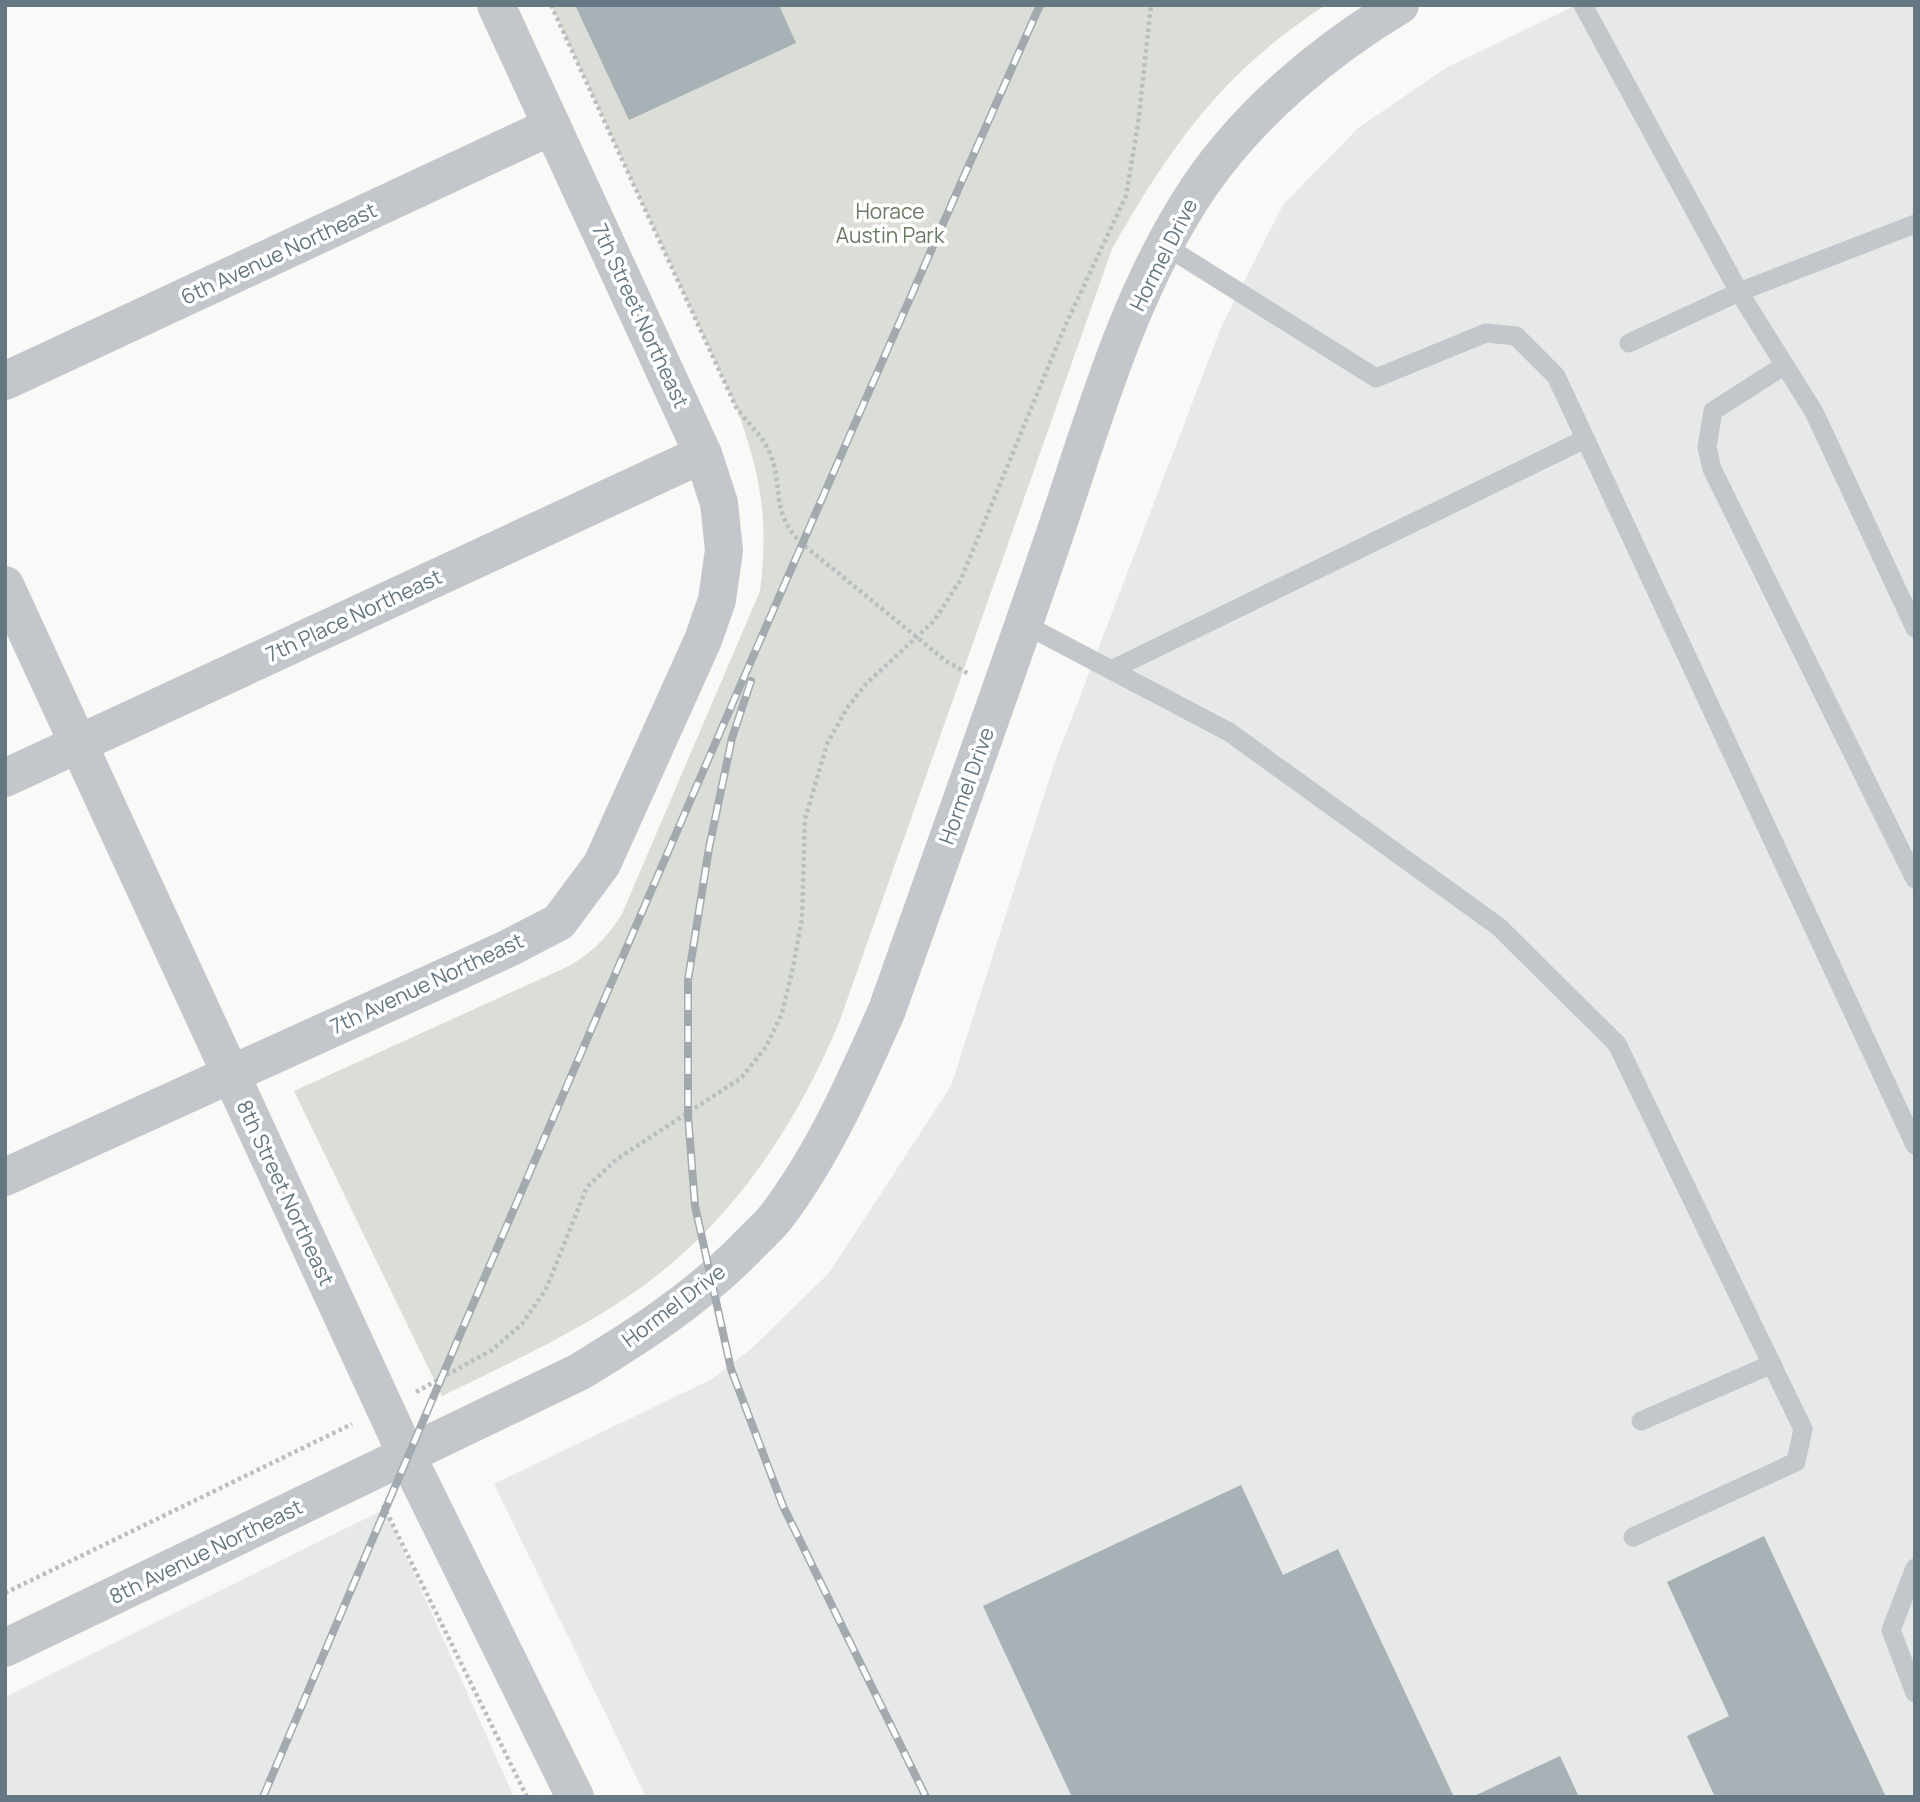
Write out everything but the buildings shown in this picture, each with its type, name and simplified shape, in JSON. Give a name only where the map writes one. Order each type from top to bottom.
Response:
[{"type":"street","name":"7th Street Northeast","points":[[496,5],[704,454],[719,503],[724,550],[717,600],[703,640]]},
{"type":"street","name":"Hormel Drive","points":[[407,1456],[579,1372],[653,1328],[711,1283],[778,1215],[816,1158],[852,1089],[887,1010],[1111,371],[1164,245],[1201,185],[1234,141],[1318,62],[1366,25],[1400,5]]},
{"type":"street","name":"6th Avenue Northeast","points":[[5,381],[552,126]]},
{"type":"street","name":"7th Place Northeast","points":[[5,778],[704,454]]},
{"type":"street","name":"8th Street Northeast","points":[[5,585],[407,1456],[575,1797]]},
{"type":"street","name":"7th Avenue Northeast","points":[[5,1177],[509,948],[559,922],[602,864],[703,640]]},
{"type":"street","name":"8th Avenue Northeast","points":[[5,1648],[407,1456]]},
{"type":"lane","points":[[1583,5],[1739,292],[1814,412],[1915,628]]},
{"type":"lane","points":[[1629,343],[1739,292],[1915,224]]},
{"type":"lane","points":[[1164,245],[1376,378],[1486,333],[1516,336],[1556,376],[1915,1145]]},
{"type":"lane","points":[[1785,365],[1713,411],[1707,447],[1712,469],[1915,879]]},
{"type":"lane","points":[[1111,670],[1585,439]]},
{"type":"lane","points":[[1024,624],[1229,732],[1499,927],[1617,1044],[1803,1429],[1796,1462],[1633,1537]]},
{"type":"lane","points":[[1642,1422],[1772,1364]]},
{"type":"lane","points":[[1915,1568],[1891,1630],[1915,1693]]},
{"type":"path","points":[[551,5],[736,407],[768,449],[775,467],[779,511],[786,527],[800,542],[946,661],[971,676],[1002,687]]},
{"type":"path","points":[[5,1592],[385,1409],[492,1350],[522,1324],[546,1289],[587,1187],[617,1159],[741,1078],[765,1047],[782,1013],[793,968],[802,918],[805,819],[827,744],[847,708],[866,684],[934,621],[961,579],[1065,326],[1126,195],[1138,124],[1151,5]]},
{"type":"path","points":[[346,1427],[527,1797]]},
{"type":"shaded area","points":[[1576,5],[1915,5],[1915,1797],[646,1797],[494,1484],[712,1379],[751,1349],[829,1273],[951,1086],[1053,767],[1222,325],[1283,205],[1358,128],[1446,68]]},
{"type":"shaded area","points":[[385,1509],[514,1797],[5,1797],[5,1697]]},
{"type":"green space","name":"Horace Austin Park","points":[[551,5],[1326,5],[1258,56],[1203,112],[1156,176],[1112,249],[840,1020],[821,1063],[775,1144],[719,1217],[651,1280],[571,1331],[442,1396],[294,1091],[569,966],[605,937],[622,914],[760,591],[763,565],[761,498],[752,454],[736,407]]},
{"type":"railway","points":[[263,1797],[647,900],[1040,5]]},
{"type":"railway","points":[[751,681],[732,738],[709,848],[688,980],[688,1115],[695,1206],[731,1369],[783,1506],[926,1797]]}]
